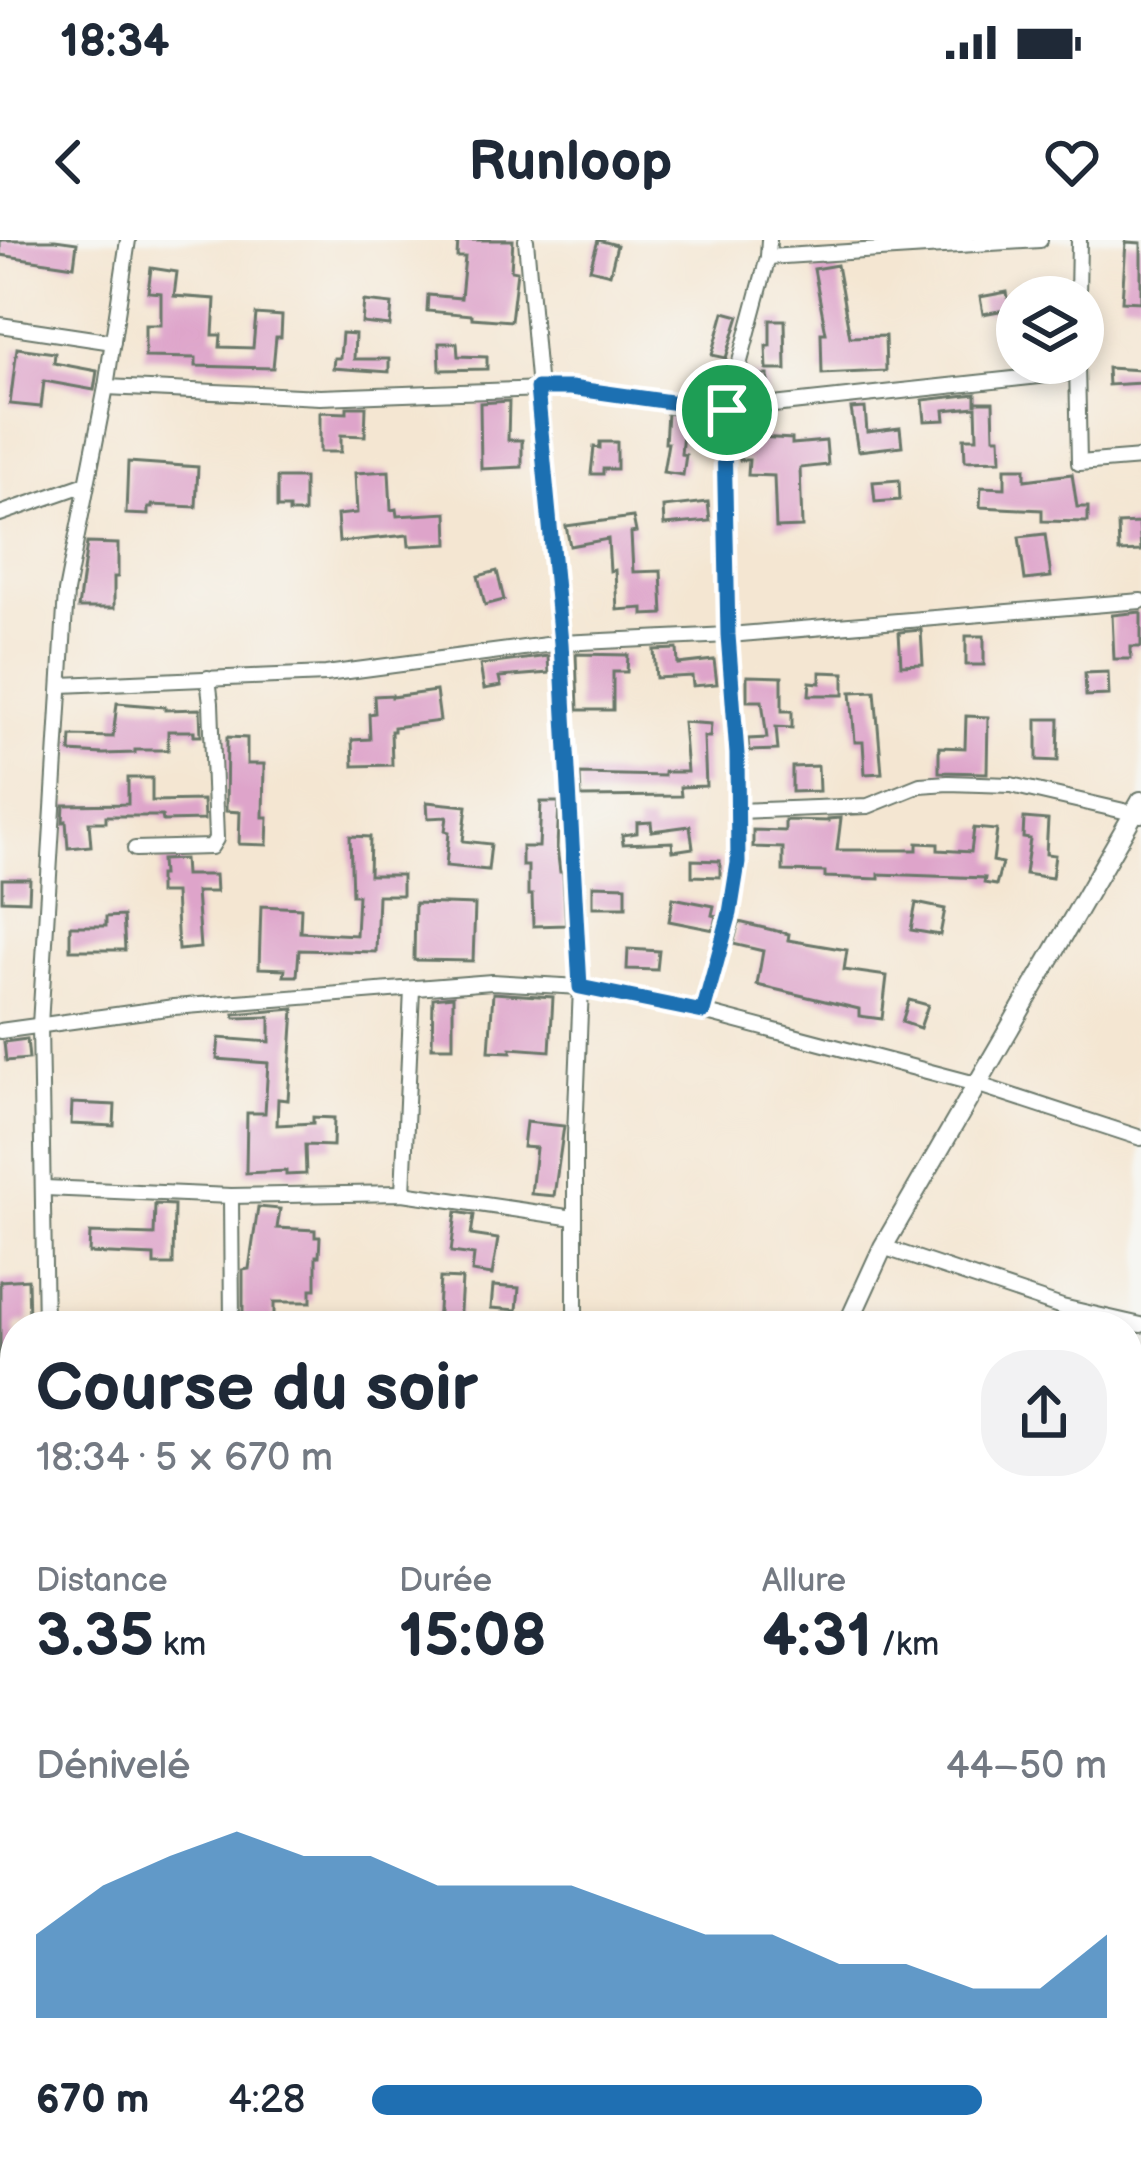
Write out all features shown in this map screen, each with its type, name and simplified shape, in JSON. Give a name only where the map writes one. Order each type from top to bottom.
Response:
[{"type":"street","points":[[45,1311],[40,1024],[66,592],[106,387],[128,240]]},
{"type":"street","points":[[526,240],[561,643],[580,987],[574,1311]]},
{"type":"street","points":[[703,1012],[736,880],[738,812],[724,437],[768,248],[1040,240]]},
{"type":"street","points":[[1078,276],[1079,240]]},
{"type":"street","points":[[0,326],[113,342]]},
{"type":"street","points":[[106,387],[320,397],[571,388],[727,410],[996,377]]},
{"type":"street","points":[[1077,384],[1079,463],[1141,458]]},
{"type":"street","points":[[0,514],[86,484]]},
{"type":"street","points":[[61,685],[326,674],[561,643],[728,635],[1141,602]]},
{"type":"street","points":[[135,849],[211,847],[215,839],[208,678]]},
{"type":"street","points":[[738,812],[868,806],[920,785],[948,783],[1011,785],[1138,810],[883,1247],[854,1311]]},
{"type":"street","points":[[0,1031],[174,1007],[412,988],[492,982],[580,987],[703,1012],[976,1084],[1141,1138]]},
{"type":"street","points":[[403,1193],[412,988]]},
{"type":"street","points":[[45,1187],[231,1196],[403,1193],[574,1218]]},
{"type":"street","points":[[231,1196],[232,1311]]},
{"type":"street","points":[[883,1247],[1080,1311]]},
{"type":"street","points":[[1061,1311],[1062,1307]]},
{"type":"building","points":[[0,240],[77,243],[74,266],[0,255]]},
{"type":"building","points":[[458,240],[513,240],[511,270],[517,271],[511,321],[427,311],[428,295],[461,298],[465,257],[457,257]]},
{"type":"building","points":[[598,240],[617,245],[610,274],[590,269]]},
{"type":"building","points":[[1126,242],[1141,243],[1141,302],[1122,301]]},
{"type":"building","points":[[837,265],[850,337],[885,336],[886,371],[822,374],[821,333],[826,333],[814,269]]},
{"type":"building","points":[[151,268],[177,272],[174,296],[215,299],[213,335],[221,335],[220,347],[253,348],[256,314],[282,316],[273,368],[196,366],[196,358],[145,357],[145,325],[161,325],[161,293],[148,292]]},
{"type":"building","points":[[996,294],[996,312],[983,314],[980,297]]},
{"type":"building","points":[[364,301],[392,304],[390,326],[362,323]]},
{"type":"building","points":[[724,312],[739,316],[726,358],[712,355]]},
{"type":"building","points":[[770,320],[785,320],[786,370],[767,370]]},
{"type":"building","points":[[342,333],[355,334],[354,359],[389,359],[389,372],[333,368],[334,358],[340,358]]},
{"type":"building","points":[[439,343],[457,343],[458,356],[487,357],[487,369],[440,370]]},
{"type":"building","points":[[17,348],[55,353],[54,363],[97,371],[94,390],[44,381],[41,407],[10,404]]},
{"type":"building","points":[[1107,368],[1141,370],[1141,383],[1108,385]]},
{"type":"building","points":[[748,375],[768,375],[768,394],[745,397]]},
{"type":"building","points":[[976,394],[976,402],[993,402],[994,437],[1000,437],[1001,460],[965,461],[964,438],[977,438],[976,407],[944,410],[945,420],[925,421],[923,400]]},
{"type":"building","points":[[509,401],[508,440],[522,440],[522,467],[481,469],[480,403]]},
{"type":"building","points":[[347,407],[366,407],[365,436],[341,435],[341,452],[320,452],[320,412],[347,413]]},
{"type":"building","points":[[865,408],[867,432],[900,428],[902,446],[858,451],[851,409]]},
{"type":"building","points":[[667,413],[711,419],[710,434],[683,432],[683,475],[663,472]]},
{"type":"building","points":[[741,436],[792,439],[792,444],[826,441],[828,465],[800,468],[802,527],[776,528],[774,476],[748,475],[749,460],[740,460]]},
{"type":"building","points":[[600,442],[617,442],[617,469],[591,474],[594,447],[600,448]]},
{"type":"building","points":[[128,462],[198,467],[196,507],[152,505],[148,515],[126,514]]},
{"type":"building","points":[[1005,468],[1025,468],[1025,480],[1072,474],[1077,507],[1088,507],[1088,522],[1042,521],[1042,510],[980,507],[981,487],[1005,488]]},
{"type":"building","points":[[389,471],[391,510],[396,509],[397,516],[447,513],[448,544],[409,546],[408,535],[339,542],[337,515],[357,513],[355,473]]},
{"type":"building","points":[[277,478],[304,478],[304,513],[277,508]]},
{"type":"building","points":[[899,480],[900,500],[875,502],[873,482]]},
{"type":"building","points":[[708,502],[710,521],[664,525],[663,507]]},
{"type":"building","points":[[633,517],[633,572],[661,571],[663,614],[643,615],[643,608],[617,610],[608,539],[570,546],[566,526]]},
{"type":"building","points":[[1139,523],[1141,551],[1119,552],[1118,524]]},
{"type":"building","points":[[1045,534],[1051,577],[1025,580],[1019,537]]},
{"type":"building","points":[[87,543],[118,544],[114,608],[78,608]]},
{"type":"building","points":[[497,571],[504,600],[485,605],[478,576]]},
{"type":"building","points":[[1141,612],[1141,647],[1131,647],[1131,659],[1114,659],[1112,615]]},
{"type":"building","points":[[921,630],[923,664],[901,665],[899,632]]},
{"type":"building","points":[[966,636],[984,636],[984,665],[966,665]]},
{"type":"building","points":[[677,649],[678,664],[714,660],[717,684],[693,686],[692,676],[656,678],[654,650]]},
{"type":"building","points":[[576,654],[628,655],[627,672],[613,672],[613,710],[578,710]]},
{"type":"building","points":[[548,656],[549,673],[499,677],[501,686],[484,689],[480,665]]},
{"type":"building","points":[[820,672],[844,673],[844,695],[809,695],[810,682],[820,683]]},
{"type":"building","points":[[1108,672],[1109,695],[1086,696],[1085,673]]},
{"type":"building","points":[[747,676],[782,677],[782,711],[792,711],[792,728],[776,727],[778,750],[749,751],[748,739],[767,738],[762,701],[747,701]]},
{"type":"building","points":[[436,691],[440,721],[394,727],[392,765],[353,766],[352,740],[370,739],[374,696]]},
{"type":"building","points":[[875,691],[882,773],[865,774],[863,742],[855,742],[851,692]]},
{"type":"building","points":[[117,703],[200,709],[201,736],[194,736],[194,731],[168,731],[168,750],[70,752],[71,736],[113,737]]},
{"type":"building","points":[[966,716],[988,717],[987,773],[939,772],[939,747],[965,748]]},
{"type":"building","points":[[1037,719],[1059,719],[1058,761],[1037,760]]},
{"type":"building","points":[[683,722],[711,724],[710,737],[704,737],[706,786],[680,787],[681,796],[581,797],[580,774],[687,772]]},
{"type":"building","points":[[227,737],[247,738],[247,764],[264,764],[267,845],[239,844],[240,812],[226,811]]},
{"type":"building","points":[[818,766],[819,791],[792,792],[792,767]]},
{"type":"building","points":[[128,778],[152,778],[152,801],[203,800],[204,820],[106,816],[106,822],[89,822],[91,846],[68,848],[64,805],[128,804]]},
{"type":"building","points":[[427,802],[467,806],[463,841],[491,844],[488,870],[446,866],[447,817],[428,818]]},
{"type":"building","points":[[541,802],[559,802],[557,848],[566,925],[533,926],[522,847],[539,847]]},
{"type":"building","points":[[841,818],[837,850],[917,850],[917,843],[971,852],[974,828],[997,830],[993,861],[1002,863],[996,885],[984,883],[985,878],[879,874],[879,879],[783,871],[783,848],[753,847],[753,830],[785,831],[785,820]]},
{"type":"building","points":[[1024,818],[1048,820],[1046,854],[1055,855],[1052,878],[1025,874],[1030,839],[1023,838]]},
{"type":"building","points":[[651,822],[652,831],[690,826],[693,848],[673,851],[672,842],[623,844],[622,835],[637,833],[637,823]]},
{"type":"building","points":[[350,836],[370,837],[369,875],[402,875],[402,895],[378,895],[376,952],[299,950],[297,976],[284,976],[285,969],[259,968],[261,906],[301,908],[300,932],[356,935],[358,895],[352,895]]},
{"type":"building","points":[[184,859],[185,875],[215,875],[216,892],[196,892],[200,948],[178,950],[175,893],[159,893],[159,875],[161,860]]},
{"type":"building","points":[[692,860],[720,861],[720,877],[692,876]]},
{"type":"building","points":[[2,879],[30,879],[29,901],[2,900]]},
{"type":"building","points":[[593,885],[626,886],[626,907],[593,907]]},
{"type":"building","points":[[673,898],[714,906],[714,930],[669,921]]},
{"type":"building","points":[[415,903],[475,905],[473,961],[414,960]]},
{"type":"building","points":[[916,903],[945,909],[940,935],[911,930]]},
{"type":"building","points":[[123,916],[125,950],[70,950],[70,926],[106,926],[106,917]]},
{"type":"building","points":[[739,922],[789,934],[788,940],[847,950],[844,970],[887,976],[882,1019],[859,1016],[859,1009],[757,985],[763,951],[733,944]]},
{"type":"building","points":[[628,949],[659,951],[657,970],[627,969]]},
{"type":"building","points":[[493,993],[553,997],[550,1051],[489,1051]]},
{"type":"building","points":[[453,996],[453,1047],[432,1047],[433,998]]},
{"type":"building","points":[[909,1000],[928,1005],[920,1028],[902,1022]]},
{"type":"building","points":[[294,1009],[288,1100],[278,1099],[277,1125],[334,1118],[333,1146],[305,1145],[306,1174],[246,1173],[247,1113],[265,1113],[268,1063],[217,1059],[219,1038],[270,1042],[270,1017],[235,1018],[234,1014]]},
{"type":"building","points":[[27,1039],[29,1059],[6,1061],[4,1042]]},
{"type":"building","points":[[72,1103],[115,1105],[114,1126],[71,1124]]},
{"type":"building","points":[[526,1122],[564,1126],[554,1196],[531,1194],[536,1148],[523,1147]]},
{"type":"building","points":[[155,1204],[174,1205],[173,1265],[154,1265],[154,1256],[89,1253],[90,1233],[154,1235]]},
{"type":"building","points":[[258,1207],[280,1209],[277,1228],[315,1230],[315,1237],[320,1237],[311,1302],[274,1302],[274,1311],[243,1311],[243,1270],[249,1269]]},
{"type":"building","points":[[456,1212],[474,1215],[471,1235],[498,1239],[492,1275],[472,1272],[474,1255],[451,1252]]},
{"type":"building","points":[[440,1278],[462,1279],[460,1311],[438,1311]]},
{"type":"building","points":[[28,1279],[29,1311],[0,1311],[0,1281]]},
{"type":"building","points":[[493,1286],[519,1288],[517,1310],[491,1308]]},
{"type":"route","points":[[537,388],[571,388],[727,410],[728,635],[737,754],[738,863],[730,913],[703,1012],[580,987],[561,643],[537,388]]}]
